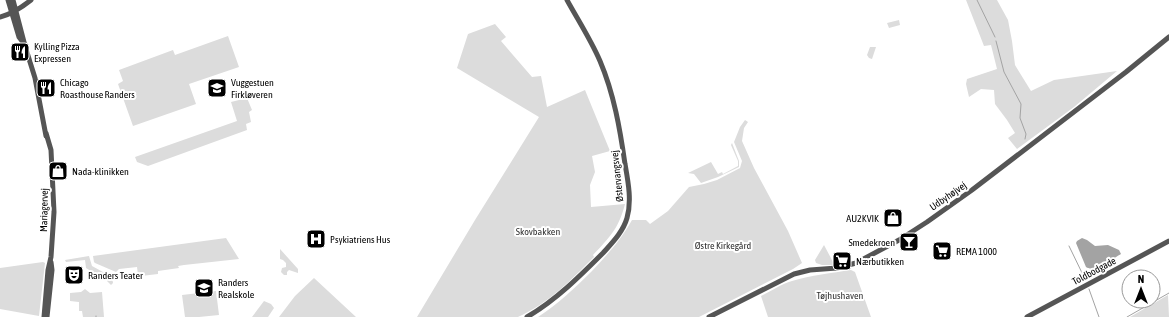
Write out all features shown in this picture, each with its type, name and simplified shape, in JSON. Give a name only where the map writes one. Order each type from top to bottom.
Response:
[{"type":"street","name":"Mariagervej","points":[[8,0],[14,12],[35,78],[46,133],[50,145],[54,212],[51,257],[52,270],[47,317]]},
{"type":"street","name":"Mariagervej","points":[[13,0],[14,12]]},
{"type":"street","points":[[0,17],[14,12],[31,0]]},
{"type":"street","name":"Østervangsvej","points":[[527,317],[550,303],[566,290],[602,253],[621,231],[627,219],[629,207],[627,176],[615,106],[600,61],[567,0]]},
{"type":"street","name":"Udbyhøjvej","points":[[709,317],[794,274],[810,270],[837,268],[856,263],[899,240],[972,190],[1126,72],[1169,37]]},
{"type":"street","name":"Toldbodgade","points":[[1027,317],[1169,241]]},
{"type":"street","name":"Mariagervej","points":[[44,317],[48,270],[51,257]]},
{"type":"green space","points":[[966,0],[997,0],[1008,20],[1015,65],[1031,91],[1054,80],[1117,71],[1074,107],[1017,149],[1008,138],[1015,133],[995,104],[994,90],[981,89],[969,97],[966,84],[967,79],[997,69],[991,45],[984,46]]},
{"type":"green space","points":[[899,20],[900,25],[889,28],[887,23]]},
{"type":"green space","name":"Skovbakken","points":[[495,24],[506,37],[501,41],[532,77],[541,76],[547,107],[585,90],[610,151],[592,156],[595,172],[590,185],[591,207],[625,204],[623,212],[617,226],[609,237],[593,255],[594,257],[577,274],[550,298],[518,317],[417,317],[539,117],[457,68],[468,34]]},
{"type":"green space","points":[[228,36],[239,67],[189,84],[196,104],[133,126],[118,84],[123,81],[119,70],[173,50],[175,55]]},
{"type":"green space","points":[[870,47],[876,47],[872,59],[867,55]]},
{"type":"green space","points":[[247,98],[252,110],[249,112],[251,122],[246,124],[247,130],[148,166],[137,162],[135,157],[237,121],[231,102]]},
{"type":"green space","name":"Østre Kirkegård","points":[[745,120],[748,122],[744,128],[742,141],[754,168],[788,231],[802,263],[699,317],[538,317],[566,296],[592,271],[618,241],[632,220],[646,220],[650,224],[668,211],[689,187],[717,180],[740,168],[742,161],[734,142],[740,127]]},
{"type":"green space","points":[[732,143],[739,161],[739,167],[718,177],[701,183],[694,174],[688,173],[711,162],[718,174],[722,172],[723,174],[738,166],[738,161],[731,145]]},
{"type":"green space","points":[[226,238],[239,259],[178,266],[179,268],[158,271],[158,274],[138,275],[137,267],[119,269],[116,272],[95,263],[93,256]]},
{"type":"green space","points":[[824,245],[833,262],[833,265],[822,265],[816,263],[815,260]]},
{"type":"green space","points":[[280,249],[298,269],[298,273],[289,270],[287,275],[284,275],[281,272],[282,268],[286,267],[286,263],[280,259]]},
{"type":"green space","points":[[89,256],[92,266],[112,277],[113,283],[111,285],[86,268],[85,260],[66,262],[65,260]]},
{"type":"green space","points":[[43,262],[45,263],[39,316],[0,309],[0,268]]},
{"type":"green space","name":"Tøjhushaven","points":[[851,270],[855,272],[871,317],[768,317],[761,296],[788,282]]},
{"type":"green space","points":[[314,278],[356,317],[279,317],[295,296]]},
{"type":"green space","points":[[85,289],[90,293],[102,292],[104,317],[83,317],[82,311],[79,311],[79,302],[70,301],[70,293],[81,292]]},
{"type":"green space","points":[[216,291],[219,315],[185,317],[182,295]]},
{"type":"green space","points":[[1168,295],[1169,317],[1130,317],[1144,309],[1161,309],[1161,299]]},
{"type":"green space","points":[[264,301],[271,304],[274,308],[268,317],[252,317]]},
{"type":"shaded area","points":[[1082,238],[1095,246],[1108,245],[1119,250],[1121,254],[1099,267],[1086,267],[1076,243]]},
{"type":"waterway","points":[[977,0],[995,37]]},
{"type":"waterway","points":[[996,41],[1004,72],[1021,104],[1020,118],[1026,134],[1025,139]]},
{"type":"waterway","points":[[1069,246],[1085,279]]},
{"type":"waterway","points":[[1089,289],[1099,317]]},
{"type":"waterway","points":[[1127,317],[1169,293]]},
{"type":"place","name":"Kylling Pizza Expressen","points":[[20,52]]},
{"type":"place","name":"Chicago Roasthouse Randers","points":[[46,88]]},
{"type":"place","name":"Vuggestuen Firkløveren","points":[[217,88]]},
{"type":"place","name":"Nada-klinikken","points":[[58,171]]},
{"type":"place","name":"AU2KVIK","points":[[893,218]]},
{"type":"place","name":"Psykiatriens Hus","points":[[316,239]]},
{"type":"place","name":"Smedekroen","points":[[909,242]]},
{"type":"place","name":"REMA 1000","points":[[942,251]]},
{"type":"place","name":"Nærbutikken","points":[[842,261]]},
{"type":"place","name":"Randers Teater","points":[[74,275]]},
{"type":"place","name":"Randers Realskole","points":[[204,288]]}]
